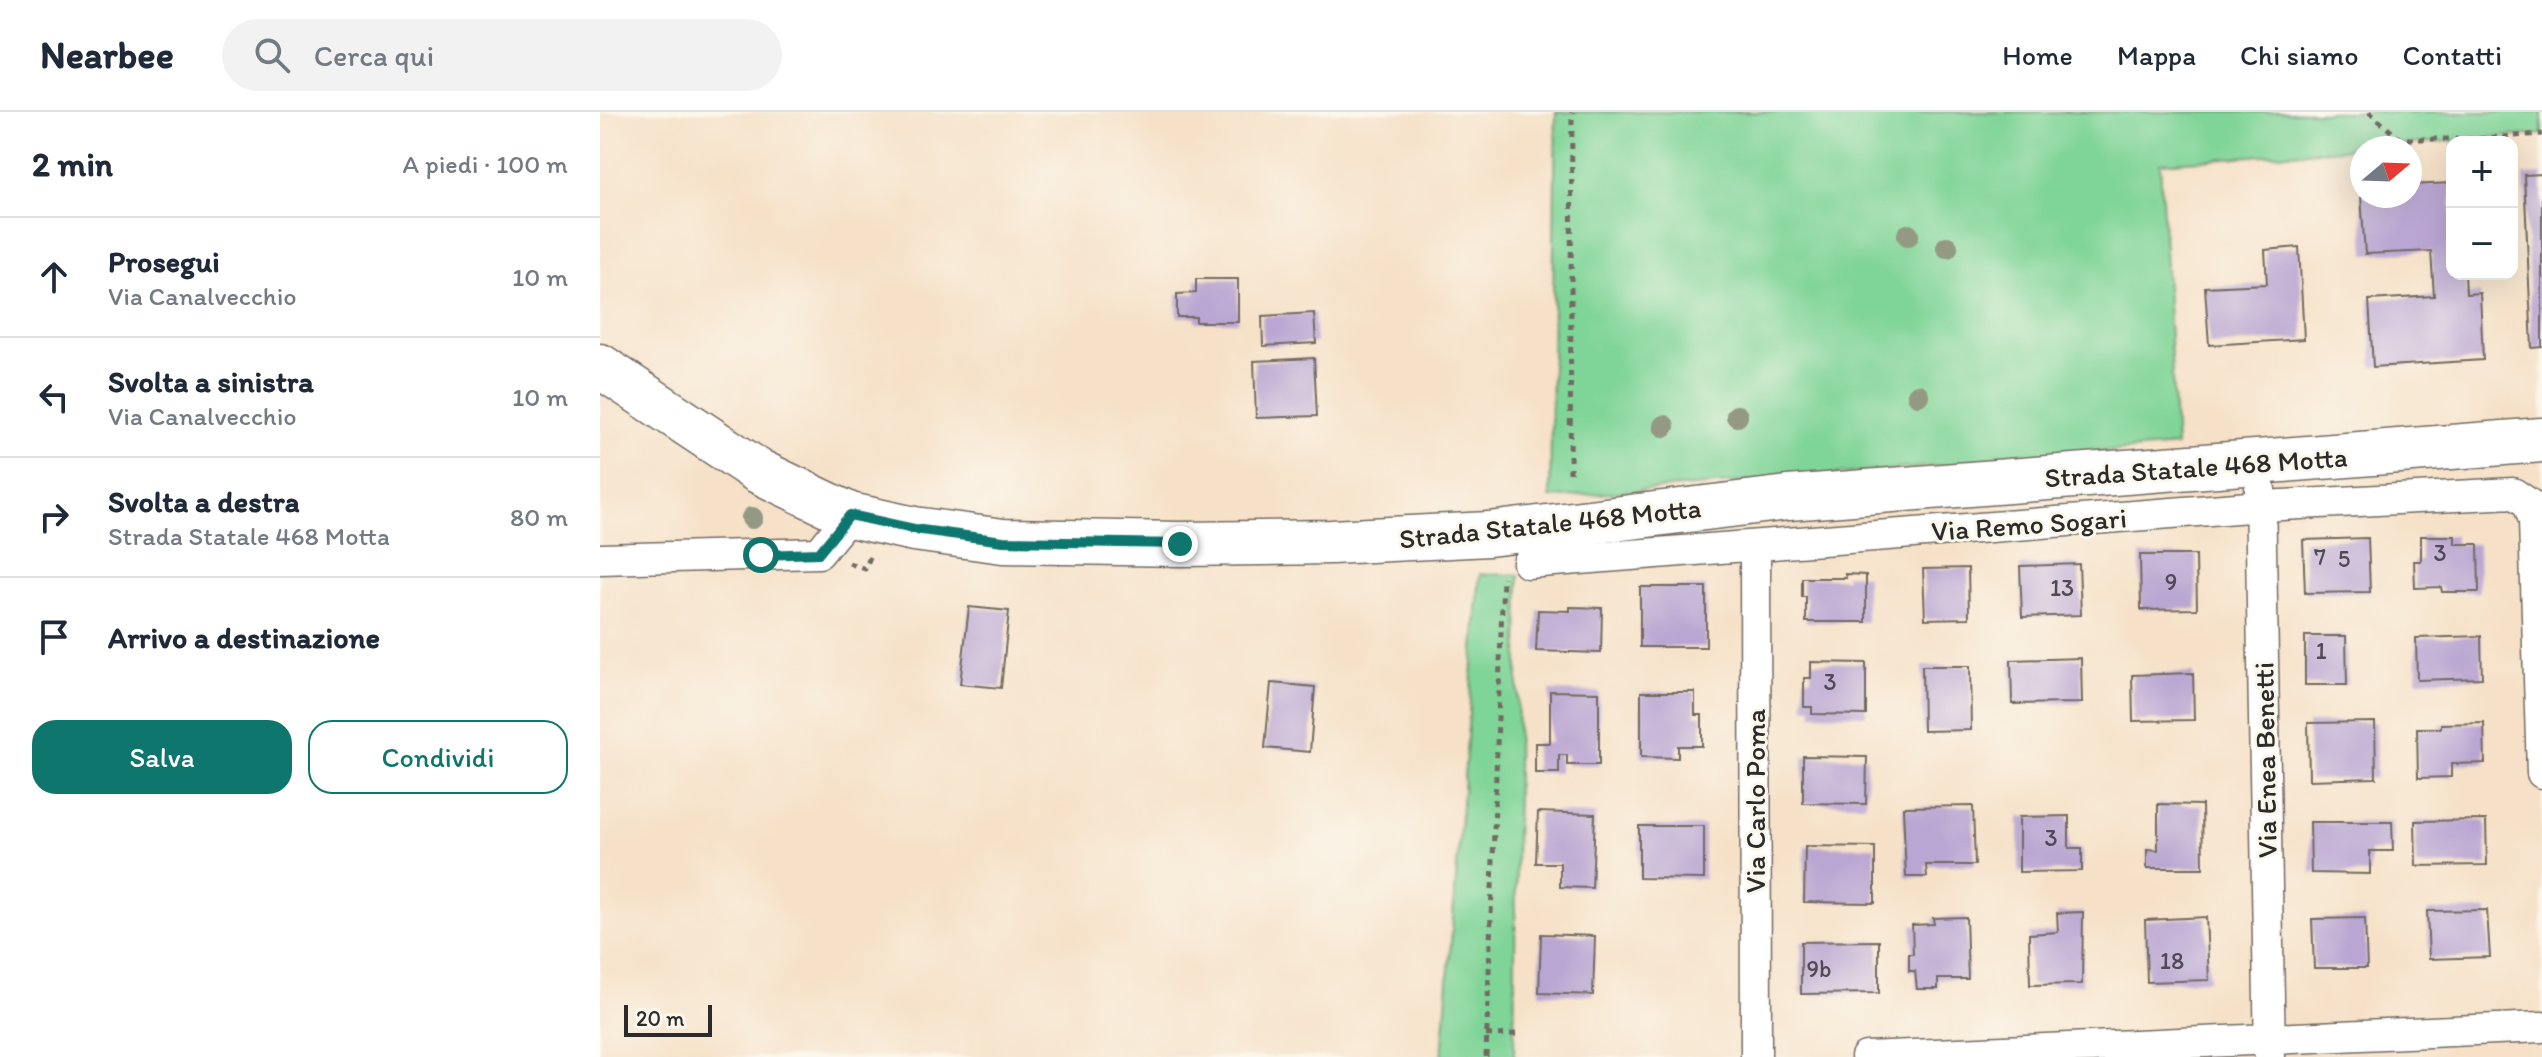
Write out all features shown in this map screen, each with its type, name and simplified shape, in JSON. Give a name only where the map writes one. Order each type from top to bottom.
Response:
[{"type":"main road","name":"Strada Statale 468 Motta","points":[[600,366],[758,471],[850,515],[914,529],[1003,541],[1180,544],[1331,542],[1489,534],[1788,498],[2542,440]]},
{"type":"street","name":"Via Enea Benetti","points":[[2258,463],[2262,506],[2269,1049]]},
{"type":"street","name":"Via Remo Sogari","points":[[1516,563],[2262,506],[2513,493],[2528,503],[2534,521],[2541,670]]},
{"type":"street","points":[[600,559],[819,553],[850,515]]},
{"type":"street","name":"Via Carlo Poma","points":[[1755,546],[1756,1057]]},
{"type":"street","points":[[2541,670],[2542,773]]},
{"type":"street","points":[[1866,1057],[2269,1049],[2542,1027]]},
{"type":"path","points":[[1570,473],[1572,112]]},
{"type":"path","points":[[2369,112],[2400,139],[2473,139],[2542,134]]},
{"type":"path","points":[[1486,1057],[1516,563]]},
{"type":"path","points":[[1486,1035],[1520,1034]]},
{"type":"green space","points":[[1556,112],[2542,112],[2542,134],[2446,136],[2446,141],[2422,143],[2422,136],[2350,136],[2350,149],[2160,163],[2176,446],[1550,498]]},
{"type":"green space","points":[[1480,574],[1519,575],[1514,1057],[1442,1057]]},
{"type":"building","points":[[2542,174],[2542,347],[2532,348],[2524,175]]},
{"type":"building","points":[[2446,183],[2446,280],[2465,280],[2466,294],[2480,293],[2483,360],[2373,367],[2369,300],[2434,296],[2431,251],[2365,254],[2362,208],[2422,208],[2422,184]]},
{"type":"building","points":[[2299,247],[2304,339],[2209,345],[2205,287],[2267,284],[2265,250]]},
{"type":"building","points":[[1196,279],[1238,279],[1238,322],[1196,322],[1196,317],[1177,317],[1177,294],[1196,293]]},
{"type":"building","points":[[1314,313],[1316,343],[1263,346],[1262,316]]},
{"type":"building","points":[[1314,358],[1317,416],[1256,418],[1254,361]]},
{"type":"building","points":[[2421,536],[2455,536],[2455,544],[2478,544],[2479,592],[2442,592],[2441,587],[2415,588],[2414,561],[2421,561]]},
{"type":"building","points":[[2368,538],[2370,592],[2305,593],[2303,540]]},
{"type":"building","points":[[2140,555],[2196,555],[2197,609],[2141,610]]},
{"type":"building","points":[[2079,564],[2081,615],[2022,617],[2020,566]]},
{"type":"building","points":[[1968,568],[1969,618],[1925,619],[1923,569]]},
{"type":"building","points":[[1845,574],[1866,575],[1866,622],[1806,622],[1802,578],[1846,578]]},
{"type":"building","points":[[1640,587],[1706,587],[1706,647],[1640,647]]},
{"type":"building","points":[[969,607],[1009,611],[1001,688],[960,684]]},
{"type":"building","points":[[1570,607],[1602,608],[1601,653],[1536,651],[1538,610],[1570,611]]},
{"type":"building","points":[[2305,636],[2346,636],[2347,685],[2305,685]]},
{"type":"building","points":[[2481,636],[2482,678],[2417,680],[2416,638]]},
{"type":"building","points":[[2081,658],[2082,703],[2012,704],[2011,660]]},
{"type":"building","points":[[1811,662],[1866,663],[1866,715],[1812,714],[1812,707],[1804,707],[1804,678],[1811,678]]},
{"type":"building","points":[[1922,666],[1970,666],[1971,730],[1923,731]]},
{"type":"building","points":[[2193,673],[2194,720],[2133,721],[2132,675]]},
{"type":"building","points":[[1271,683],[1315,687],[1310,752],[1265,748]]},
{"type":"building","points":[[1550,691],[1599,692],[1599,765],[1567,765],[1567,755],[1559,755],[1559,773],[1535,773],[1535,743],[1550,743]]},
{"type":"building","points":[[1641,692],[1695,692],[1695,715],[1702,715],[1702,746],[1678,746],[1678,758],[1641,757]]},
{"type":"building","points":[[2375,722],[2376,778],[2309,780],[2308,723]]},
{"type":"building","points":[[2484,723],[2485,763],[2451,764],[2451,777],[2418,778],[2417,728]]},
{"type":"building","points":[[1803,756],[1867,757],[1866,804],[1803,803]]},
{"type":"building","points":[[2158,804],[2202,805],[2203,868],[2147,868],[2147,849],[2158,850]]},
{"type":"building","points":[[1973,806],[1975,865],[1926,865],[1927,877],[1906,877],[1903,807]]},
{"type":"building","points":[[1538,812],[1595,814],[1592,888],[1560,887],[1560,863],[1536,863]]},
{"type":"building","points":[[2069,816],[2069,848],[2082,848],[2082,871],[2019,872],[2019,817]]},
{"type":"building","points":[[2486,820],[2487,865],[2416,866],[2415,821]]},
{"type":"building","points":[[2310,822],[2392,822],[2393,851],[2370,851],[2370,874],[2311,873]]},
{"type":"building","points":[[1639,826],[1704,826],[1704,879],[1639,878]]},
{"type":"building","points":[[1805,846],[1875,847],[1875,903],[1804,902]]},
{"type":"building","points":[[2487,910],[2490,957],[2429,959],[2427,911]]},
{"type":"building","points":[[2083,912],[2082,984],[2030,985],[2029,934],[2058,932],[2057,913]]},
{"type":"building","points":[[1966,917],[1968,979],[1938,979],[1938,989],[1917,989],[1915,971],[1909,971],[1909,954],[1913,954],[1912,925],[1934,924],[1933,918]]},
{"type":"building","points":[[2206,917],[2209,980],[2147,982],[2145,920]]},
{"type":"building","points":[[2365,918],[2367,968],[2314,968],[2312,919]]},
{"type":"building","points":[[1541,934],[1595,936],[1593,995],[1539,993]]},
{"type":"building","points":[[1879,941],[1879,993],[1801,994],[1801,942]]},
{"type":"route","points":[[761,555],[819,553],[850,515],[914,529],[1003,541],[1180,544]]}]
